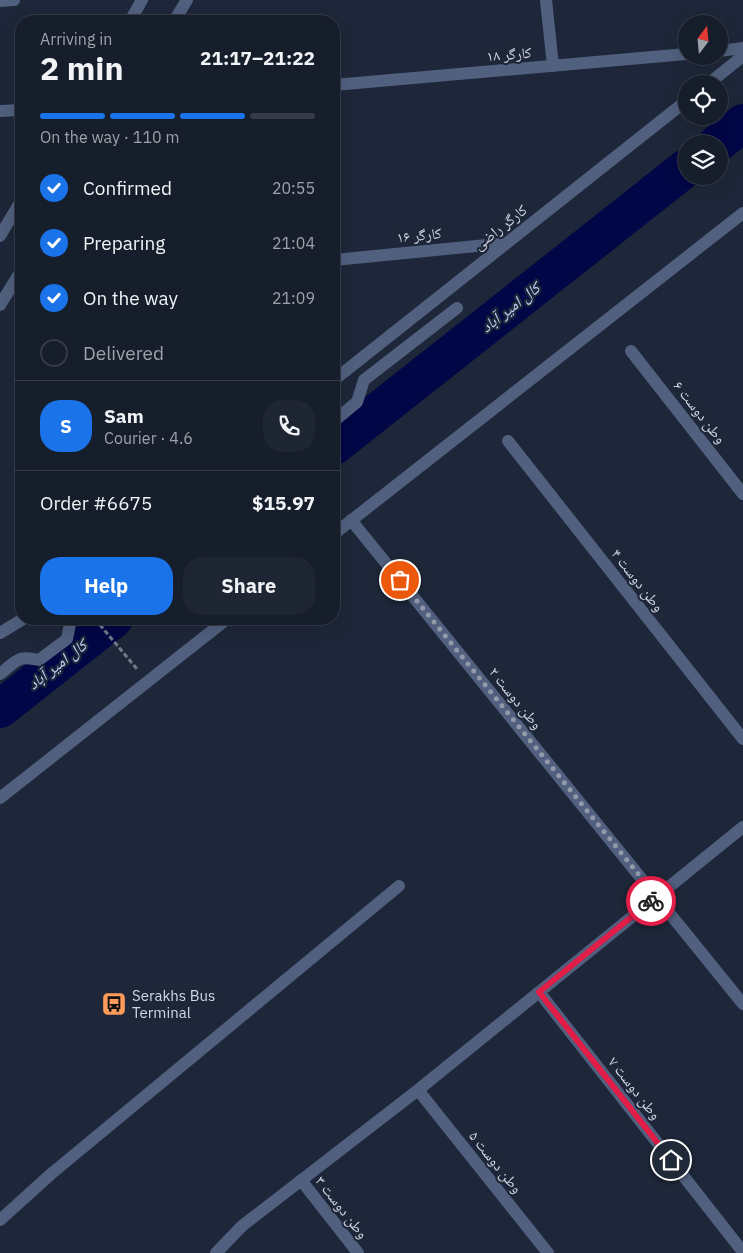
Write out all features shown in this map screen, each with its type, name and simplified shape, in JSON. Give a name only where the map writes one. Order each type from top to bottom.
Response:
[{"type":"street","points":[[0,1],[14,0]]},
{"type":"street","points":[[133,15],[142,0]]},
{"type":"street","points":[[178,15],[187,0]]},
{"type":"street","points":[[546,0],[553,66]]},
{"type":"street","points":[[728,50],[743,48]]},
{"type":"street","name":"کارگر ۱۸","points":[[340,85],[678,55]]},
{"type":"street","points":[[719,75],[743,56]]},
{"type":"street","name":"کارگر راضی","points":[[340,375],[678,107]]},
{"type":"street","points":[[0,112],[15,111]]},
{"type":"street","points":[[0,236],[15,211]]},
{"type":"street","points":[[340,529],[743,213]]},
{"type":"street","name":"کارگر ۱۶","points":[[340,259],[506,243]]},
{"type":"street","points":[[0,305],[15,288]]},
{"type":"street","points":[[340,416],[357,402],[364,380],[457,308]]},
{"type":"street","name":"وطن دوست ۶","points":[[631,351],[743,494]]},
{"type":"street","name":"وطن دوست ۴","points":[[508,440],[743,739]]},
{"type":"street","name":"وطن دوست ۲","points":[[351,520],[743,1004]]},
{"type":"street","points":[[0,633],[15,624]]},
{"type":"street","points":[[0,674],[19,658],[27,657],[40,660],[67,639],[70,625]]},
{"type":"street","points":[[0,798],[218,625]]},
{"type":"street","points":[[216,1253],[242,1226],[418,1090],[743,827]]},
{"type":"street","points":[[0,1220],[51,1174],[399,886]]},
{"type":"street","name":"وطن دوست ۷","points":[[539,992],[743,1252]]},
{"type":"street","name":"وطن دوست ۵","points":[[418,1090],[548,1253]]},
{"type":"street","name":"وطن دوست ۳","points":[[301,1180],[358,1253]]},
{"type":"path","points":[[100,625],[134,666]]},
{"type":"waterway","name":"کال امیر آباد","points":[[728,135],[743,123]]},
{"type":"waterway","name":"کال امیر آباد","points":[[340,441],[678,174]]},
{"type":"waterway","name":"کال امیر آباد","points":[[0,709],[106,625]]},
{"type":"way so far","points":[[400,580],[657,897],[651,901]]},
{"type":"place","name":"Serakhs Bus Terminal","points":[[114,1004]]},
{"type":"route","points":[[651,901],[539,992],[671,1160]]}]
